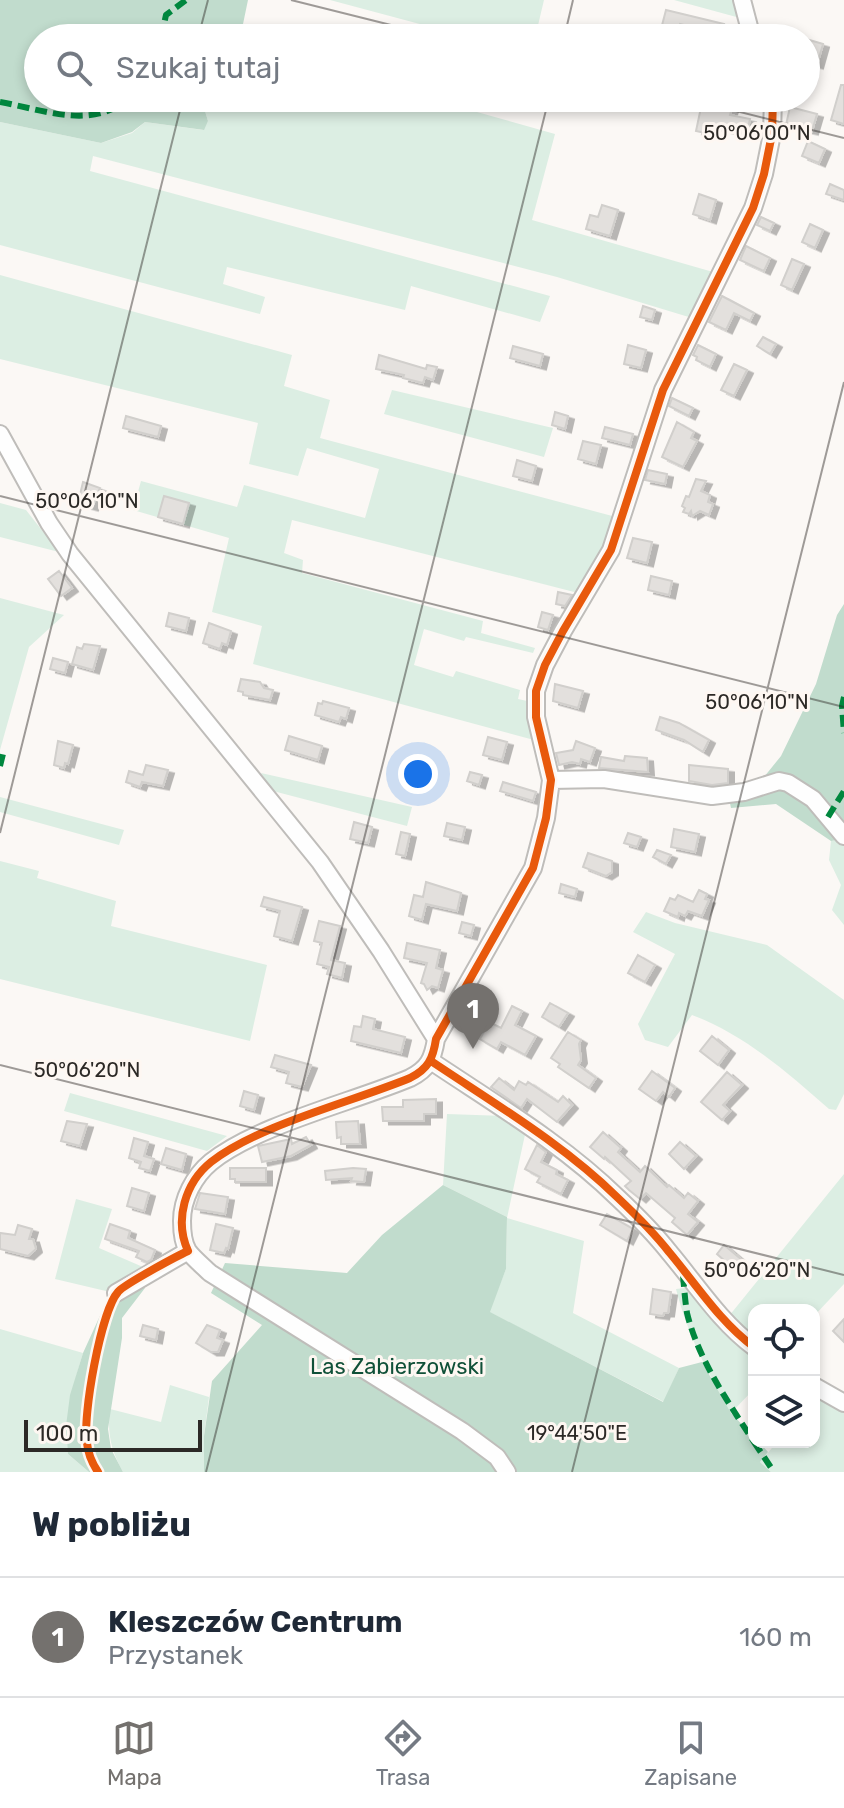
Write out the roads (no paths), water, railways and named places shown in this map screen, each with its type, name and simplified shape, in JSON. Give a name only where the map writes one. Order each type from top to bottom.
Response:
[{"type":"street","points":[[742,0],[748,24]]},
{"type":"street","points":[[507,1472],[497,1457],[462,1431],[210,1273],[188,1251],[182,1213],[189,1190],[212,1161],[268,1132],[410,1078],[431,1061],[436,1039],[533,868],[546,818],[551,780],[536,717],[536,691],[545,665],[563,631],[611,550],[663,390],[753,208],[772,134],[773,112]]},
{"type":"street","points":[[0,434],[49,523],[70,554],[320,862],[436,1039]]},
{"type":"street","points":[[551,780],[604,779],[712,796],[744,792],[779,781],[802,790],[813,799],[844,836]]},
{"type":"street","points":[[431,1061],[564,1149],[618,1197],[666,1248],[710,1303],[748,1341]]},
{"type":"street","points":[[116,1293],[188,1251]]},
{"type":"street","points":[[820,1389],[844,1403]]},
{"type":"place","name":"Kleszczów Centrum","points":[[473,1049]]},
{"type":"park label","name":"Las Zabierzowski","points":[[397,1366]]}]
